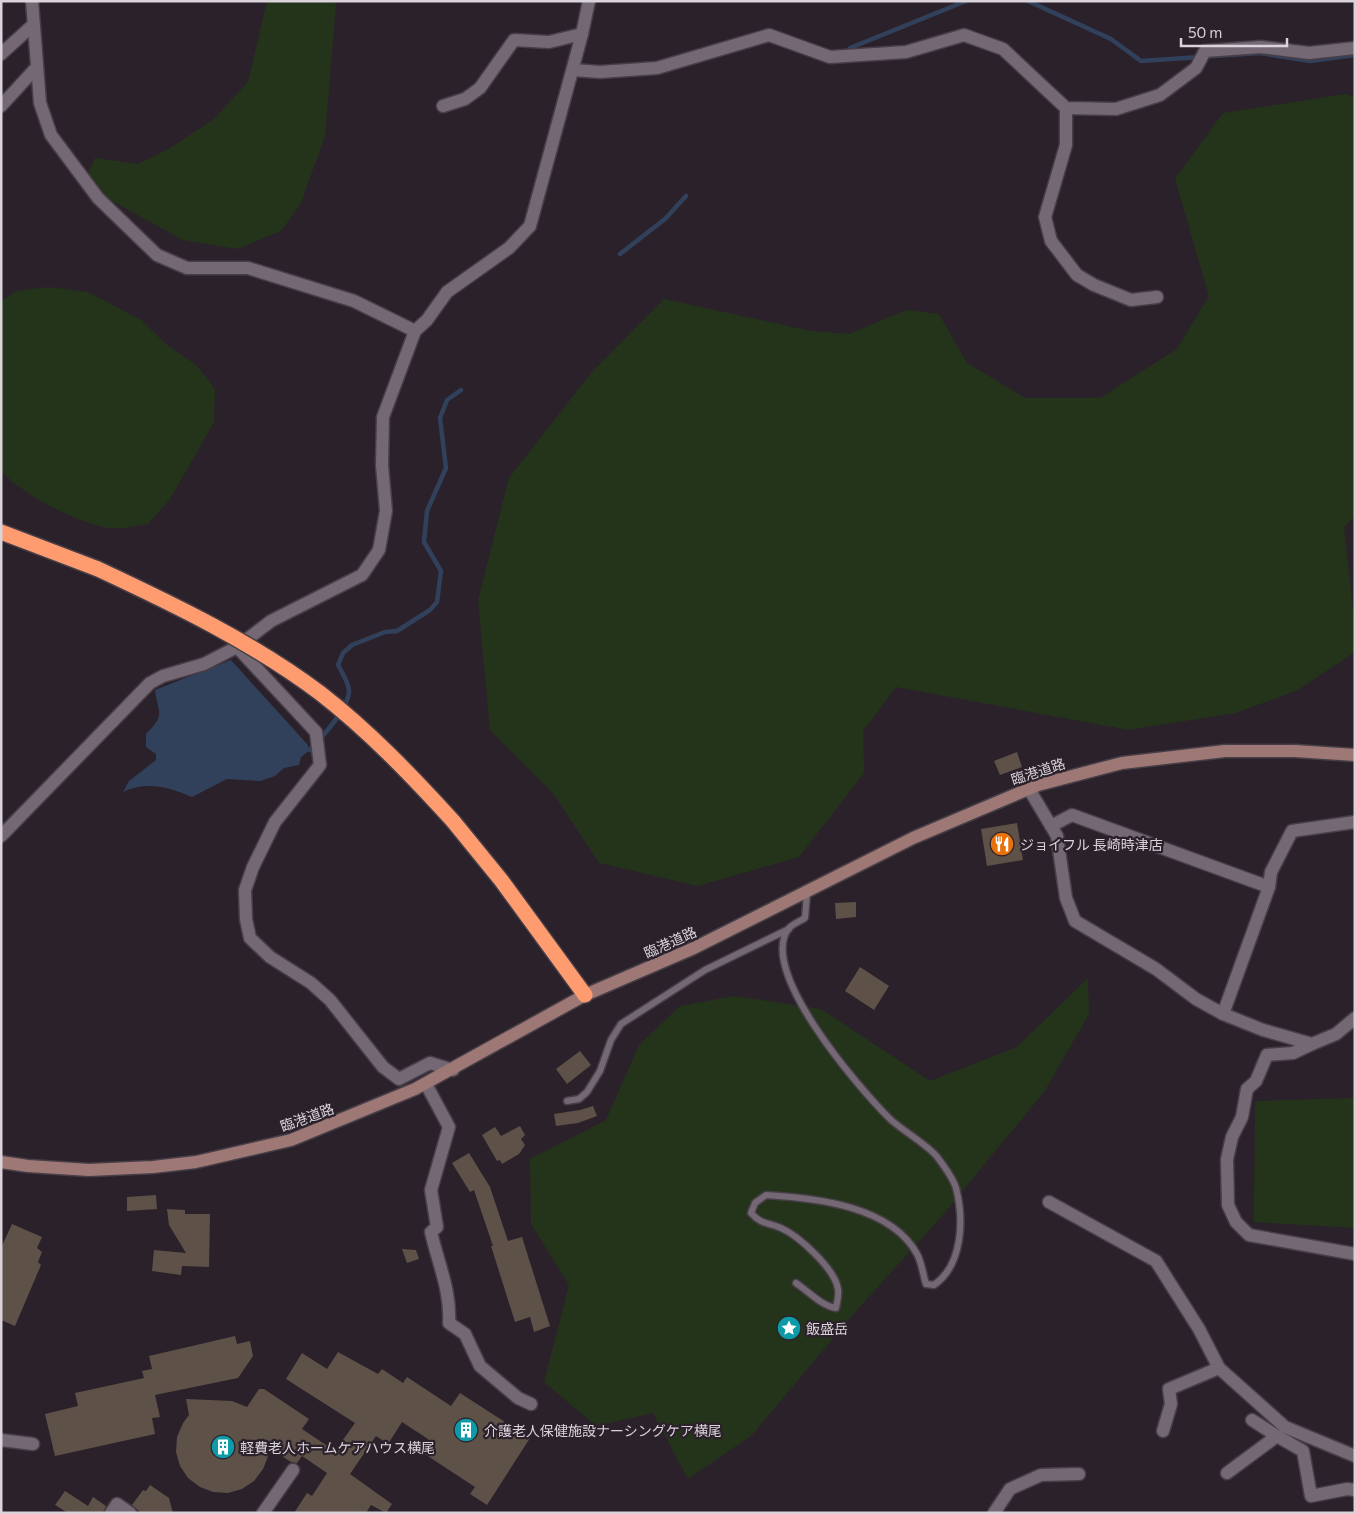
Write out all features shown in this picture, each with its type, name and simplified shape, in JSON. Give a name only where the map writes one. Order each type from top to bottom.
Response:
[{"type":"highway","points":[[1,532],[98,569],[212,624],[267,656],[320,693],[365,730],[406,769],[454,821],[501,880],[585,995]]},
{"type":"street","points":[[32,1],[40,103],[51,135],[98,198],[157,255],[187,268],[248,268],[354,301],[416,330]]},
{"type":"street","points":[[1,836],[150,682],[163,676],[204,664],[237,647],[271,622],[362,575],[379,550],[386,511],[382,465],[383,417],[416,330],[427,320],[446,292],[510,248],[530,226],[582,34],[589,1]]},
{"type":"street","points":[[1,54],[33,25]]},
{"type":"street","points":[[442,106],[465,99],[480,88],[514,40],[549,42],[582,34]]},
{"type":"street","points":[[572,70],[600,72],[657,68],[769,35],[830,57],[906,52],[964,35],[1002,49],[1066,108],[1116,109],[1160,95],[1196,68],[1205,51],[1261,47],[1309,53],[1347,47],[1355,48]]},
{"type":"street","points":[[1,106],[36,68]]},
{"type":"street","points":[[1066,108],[1066,145],[1045,217],[1051,241],[1077,274],[1094,285],[1131,300],[1157,297]]},
{"type":"street","points":[[237,647],[316,732],[320,752],[320,764],[275,822],[253,867],[245,890],[246,919],[250,938],[270,957],[311,983],[330,1000],[383,1067],[399,1079],[430,1063],[453,1070]]},
{"type":"street","name":"臨港道路","points":[[1,1162],[28,1166],[89,1170],[196,1162],[291,1140],[368,1110],[426,1084],[585,995],[694,948],[913,838],[1029,789],[1122,763],[1225,751],[1295,751],[1355,755]]},
{"type":"street","points":[[1029,789],[1057,836],[1066,898],[1075,921],[1099,933],[1196,999],[1223,1014],[1263,1030],[1312,1044]]},
{"type":"street","points":[[1051,826],[1072,815],[1269,887]]},
{"type":"street","points":[[1223,1014],[1269,887],[1272,872],[1292,831],[1355,822]]},
{"type":"street","points":[[1355,1018],[1336,1034],[1293,1054],[1267,1055],[1256,1081],[1247,1089],[1242,1117],[1232,1137],[1227,1158],[1228,1205],[1236,1222],[1249,1236],[1355,1254]]},
{"type":"street","points":[[426,1084],[449,1127],[431,1190],[437,1227],[430,1232],[438,1264],[446,1280],[450,1310],[449,1323],[465,1334],[480,1366],[518,1398],[531,1404]]},
{"type":"street","points":[[1049,1202],[1156,1260],[1199,1329],[1219,1368],[1285,1427],[1355,1456]]},
{"type":"street","points":[[1163,1431],[1171,1404],[1169,1389],[1219,1368]]},
{"type":"street","points":[[1252,1420],[1303,1451],[1311,1496],[1347,1489],[1355,1490]]},
{"type":"street","points":[[1227,1473],[1277,1436]]},
{"type":"street","points":[[1,1440],[33,1444]]},
{"type":"street","points":[[263,1513],[292,1470]]},
{"type":"street","points":[[994,1513],[1010,1489],[1041,1475],[1079,1474]]},
{"type":"street","points":[[111,1513],[117,1504],[130,1513]]},
{"type":"lane","points":[[567,1101],[580,1099],[588,1092],[600,1071],[611,1040],[621,1024],[705,970],[805,918],[806,893]]},
{"type":"lane","points":[[789,928],[783,946],[785,963],[794,990],[824,1042],[856,1083],[890,1119],[937,1156],[955,1186],[959,1211],[959,1238],[954,1260],[941,1280],[934,1285],[926,1284],[918,1255],[898,1229],[878,1218],[838,1204],[766,1195],[755,1204],[751,1213],[760,1223],[782,1228],[809,1248],[830,1271],[838,1289],[836,1308],[826,1307],[817,1297],[796,1284]]},
{"type":"green space","points":[[267,1],[335,1],[336,3],[325,136],[301,203],[281,231],[237,249],[183,240],[83,185],[95,158],[138,164],[167,150],[214,119],[248,82]]},
{"type":"green space","points":[[1346,94],[1355,98],[1355,516],[1344,527],[1355,628],[1355,652],[1296,691],[1235,713],[1129,730],[896,687],[863,731],[864,773],[799,857],[698,886],[599,863],[553,793],[490,730],[478,600],[509,478],[591,373],[664,299],[811,331],[849,334],[906,310],[939,314],[967,363],[1025,398],[1100,398],[1177,349],[1209,296],[1175,179],[1223,113]]},
{"type":"green space","points":[[48,287],[88,292],[141,320],[168,346],[196,365],[215,389],[214,422],[170,499],[148,524],[109,528],[82,520],[51,507],[36,498],[1,471],[1,301],[17,291]]},
{"type":"green space","points":[[1088,978],[1089,1014],[1044,1092],[941,1217],[856,1311],[752,1435],[688,1479],[653,1413],[596,1426],[544,1382],[569,1285],[531,1224],[530,1159],[606,1120],[639,1045],[680,1006],[734,996],[821,1009],[930,1081],[1017,1047]]},
{"type":"green space","points":[[1355,1098],[1355,1228],[1254,1222],[1255,1101]]},
{"type":"water","points":[[231,660],[307,744],[310,750],[301,757],[299,765],[284,768],[275,776],[260,781],[227,779],[192,797],[174,790],[149,786],[123,792],[129,781],[156,760],[156,754],[146,747],[146,734],[156,722],[159,714],[155,690]]},
{"type":"building","points":[[1017,752],[1022,767],[1000,775],[994,761]]},
{"type":"building","name":"ジョイフル 長崎時津店","points":[[1017,823],[1023,860],[987,866],[981,829]]},
{"type":"building","points":[[856,902],[856,917],[836,919],[835,903]]},
{"type":"building","points":[[860,967],[889,986],[874,1010],[845,991]]},
{"type":"building","points":[[580,1051],[591,1065],[567,1084],[556,1069]]},
{"type":"building","points":[[593,1106],[597,1116],[578,1123],[556,1126],[554,1114]]},
{"type":"building","points":[[520,1126],[525,1135],[521,1139],[525,1145],[519,1154],[502,1164],[500,1160],[497,1161],[482,1135],[495,1127],[501,1136]]},
{"type":"building","points":[[469,1153],[490,1187],[508,1241],[522,1237],[550,1326],[534,1332],[530,1317],[515,1322],[491,1246],[493,1246],[474,1190],[470,1192],[452,1163]]},
{"type":"building","points":[[156,1195],[157,1209],[127,1211],[127,1197]]},
{"type":"building","points":[[167,1209],[185,1210],[185,1214],[210,1214],[209,1267],[182,1266],[181,1275],[152,1271],[154,1250],[186,1253],[169,1225]]},
{"type":"building","points":[[12,1224],[42,1237],[37,1248],[42,1252],[38,1262],[41,1265],[15,1326],[1,1320],[1,1248]]},
{"type":"building","points":[[402,1249],[416,1250],[419,1259],[407,1263]]},
{"type":"building","points":[[235,1336],[237,1344],[250,1341],[253,1356],[238,1378],[155,1395],[160,1417],[152,1418],[155,1434],[55,1456],[45,1414],[78,1406],[75,1393],[144,1378],[142,1371],[152,1369],[149,1356]]},
{"type":"building","points":[[338,1352],[378,1374],[382,1369],[403,1383],[407,1377],[451,1406],[460,1393],[530,1438],[487,1505],[470,1494],[475,1487],[420,1451],[428,1439],[402,1422],[388,1444],[376,1436],[350,1474],[392,1504],[386,1513],[371,1505],[366,1513],[294,1513],[307,1493],[312,1496],[327,1473],[302,1456],[297,1463],[291,1462],[271,1449],[263,1469],[254,1481],[242,1489],[228,1493],[213,1492],[200,1487],[188,1478],[180,1466],[176,1452],[177,1437],[189,1415],[186,1399],[232,1401],[247,1407],[259,1389],[264,1389],[309,1419],[302,1429],[335,1451],[355,1423],[286,1379],[302,1353],[327,1369]]},
{"type":"building","points":[[150,1485],[169,1498],[173,1513],[141,1513],[132,1505],[143,1490],[146,1491]]},
{"type":"building","points":[[65,1491],[88,1506],[93,1497],[106,1506],[103,1513],[68,1513],[55,1505]]},
{"type":"waterway","points":[[850,48],[966,1]]},
{"type":"waterway","points":[[1028,1],[1111,39],[1141,61],[1260,53],[1310,61],[1355,55]]},
{"type":"waterway","points":[[620,254],[665,219],[686,196]]},
{"type":"waterway","points":[[310,750],[340,714],[348,698],[348,685],[338,665],[343,653],[352,645],[385,632],[397,631],[430,610],[437,602],[441,571],[424,542],[427,511],[446,468],[440,418],[447,400],[461,390]]},
{"type":"place","name":"ジョイフル 長崎時津店","points":[[1002,844]]},
{"type":"place","name":"飯盛岳","points":[[789,1328]]},
{"type":"place","name":"介護老人保健施設ナーシングケア横尾","points":[[466,1430]]},
{"type":"place","name":"軽費老人ホームケアハウス横尾","points":[[223,1447]]}]
